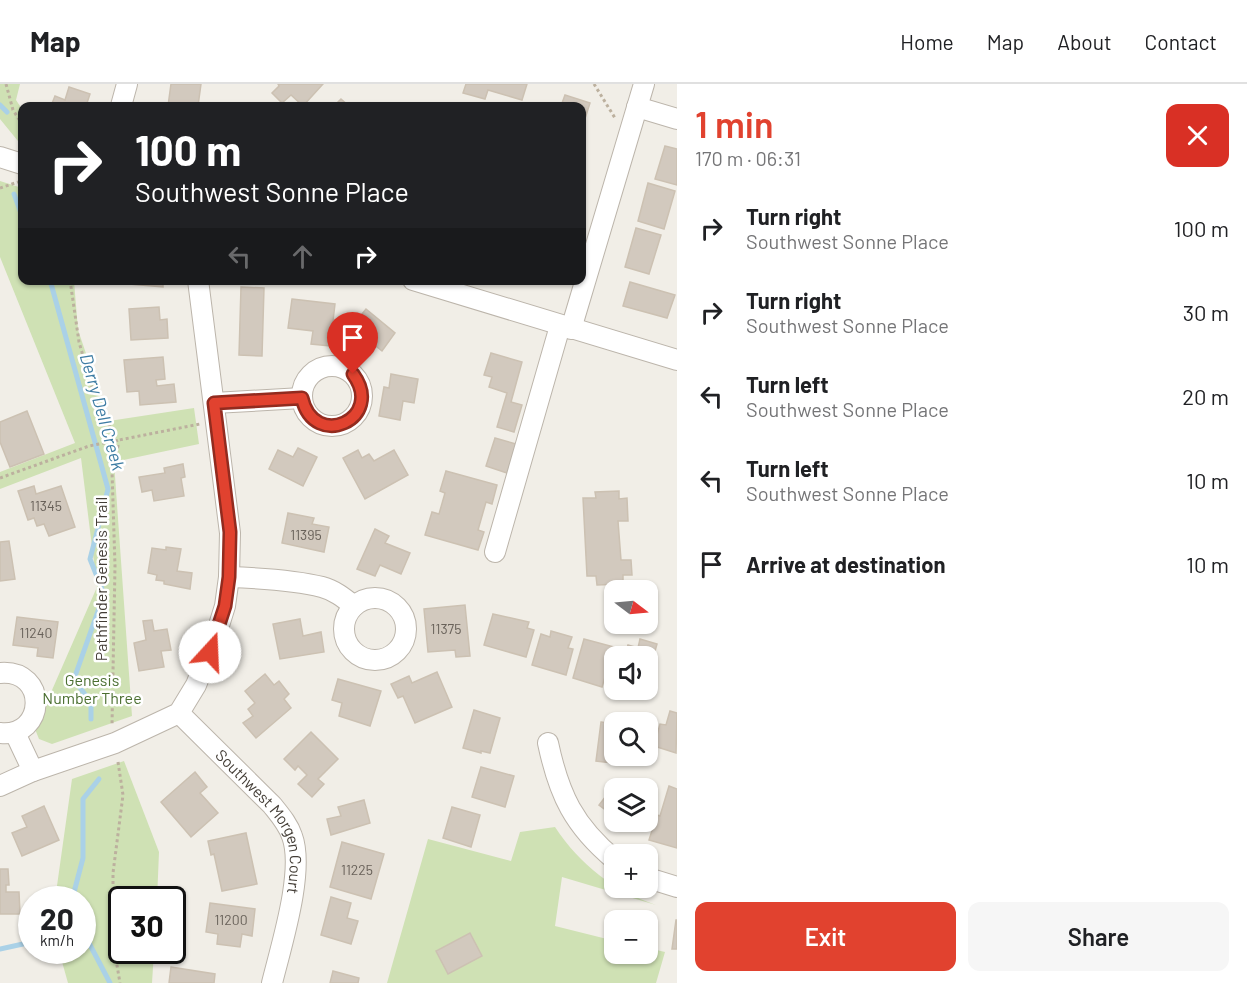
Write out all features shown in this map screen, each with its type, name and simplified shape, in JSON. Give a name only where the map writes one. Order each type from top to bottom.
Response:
[{"type":"street","points":[[122,102],[127,84]]},
{"type":"street","points":[[586,263],[644,84]]},
{"type":"street","points":[[634,116],[677,119]]},
{"type":"street","points":[[0,157],[18,163]]},
{"type":"street","points":[[0,786],[33,771],[115,743],[179,713],[196,684],[216,635],[225,606],[229,577],[230,532],[200,285]]},
{"type":"street","points":[[429,285],[677,360]]},
{"type":"street","points":[[495,552],[579,285]]},
{"type":"street","points":[[215,413],[302,398]]},
{"type":"street","points":[[229,577],[323,587],[339,594],[354,606]]},
{"type":"street","points":[[0,673],[16,674],[25,679],[34,690],[36,703],[33,716],[27,726],[8,733],[33,771]]},
{"type":"street","name":"Southwest Morgen Court","points":[[179,713],[272,805],[285,820],[293,838],[296,856],[295,876],[289,913],[272,983]]},
{"type":"street","points":[[548,743],[555,774],[567,805],[579,824],[604,851]]},
{"type":"street","points":[[658,881],[677,887]]},
{"type":"path","points":[[6,84],[18,117]]},
{"type":"path","points":[[594,84],[616,121],[634,116]]},
{"type":"path","points":[[0,188],[18,181]]},
{"type":"path","points":[[71,285],[79,342],[98,409],[117,440]]},
{"type":"path","points":[[0,478],[89,446],[215,413]]},
{"type":"path","name":"Pathfinder Genesis Trail","points":[[112,719],[115,566],[112,471],[118,446],[117,440]]},
{"type":"path","points":[[118,762],[123,795],[113,873],[113,932],[120,983]]},
{"type":"green space","points":[[0,84],[20,84],[16,100],[18,103],[18,141],[0,119]]},
{"type":"green space","name":"Genesis Number Three","points":[[0,181],[18,187],[18,285],[74,285],[78,330],[109,421],[194,408],[199,444],[114,462],[132,716],[52,744],[39,739],[35,729],[97,587],[81,458],[0,489],[0,472],[75,443],[0,257]]},
{"type":"green space","points":[[124,761],[159,852],[158,886],[108,886],[108,964],[153,964],[152,983],[68,983],[63,964],[96,964],[96,886],[57,886],[72,779]]},
{"type":"green space","points":[[555,827],[576,854],[604,878],[604,890],[562,877],[555,926],[604,938],[604,964],[658,964],[658,950],[665,952],[656,983],[387,983],[428,839],[511,861],[520,832]]},
{"type":"building","points":[[171,84],[201,84],[199,102],[169,102]]},
{"type":"building","points":[[278,84],[323,84],[307,102],[299,102],[291,95],[281,102],[272,93],[279,86]]},
{"type":"building","points":[[466,84],[527,84],[522,100],[488,90],[485,99],[463,93]]},
{"type":"building","points":[[69,87],[90,94],[87,102],[53,102],[55,96],[65,100]]},
{"type":"building","points":[[565,95],[590,103],[586,116],[586,102],[562,102]]},
{"type":"building","points":[[665,146],[677,149],[677,185],[655,179]]},
{"type":"building","points":[[648,183],[675,191],[664,229],[638,221]]},
{"type":"building","points":[[636,228],[661,235],[649,274],[625,267]]},
{"type":"building","points":[[630,282],[675,295],[667,318],[623,306]]},
{"type":"building","points":[[241,287],[264,288],[262,356],[239,355]]},
{"type":"building","points":[[292,299],[335,304],[330,346],[311,344],[313,331],[288,328]]},
{"type":"building","points":[[159,307],[160,320],[167,319],[168,338],[131,340],[129,309]]},
{"type":"building","points":[[366,309],[395,333],[382,351],[372,343],[361,357],[341,340]]},
{"type":"building","points":[[491,353],[522,362],[511,402],[522,405],[514,432],[497,427],[507,393],[489,387],[492,377],[484,375]]},
{"type":"building","points":[[163,357],[165,379],[156,380],[157,386],[174,384],[176,402],[140,405],[139,391],[127,392],[124,360]]},
{"type":"building","points":[[391,374],[418,379],[414,403],[403,401],[400,420],[379,416],[384,387],[389,388]]},
{"type":"building","points":[[27,411],[44,454],[10,467],[0,442],[0,422]]},
{"type":"building","points":[[495,438],[516,444],[507,473],[486,466]]},
{"type":"building","points":[[298,448],[317,457],[303,486],[269,469],[278,450],[293,457]]},
{"type":"building","points":[[358,450],[362,458],[369,454],[374,461],[394,450],[408,475],[365,499],[343,458]]},
{"type":"building","points":[[183,464],[185,477],[181,478],[184,496],[154,501],[152,490],[142,492],[139,477],[165,473],[164,468]]},
{"type":"building","points":[[446,471],[497,485],[492,504],[486,502],[478,530],[484,532],[478,550],[425,535],[432,512],[439,514],[445,493],[440,491]]},
{"type":"building","points":[[34,486],[36,494],[61,486],[75,527],[49,536],[44,524],[37,526],[34,518],[28,520],[18,491]]},
{"type":"building","points":[[619,491],[619,499],[627,498],[628,521],[618,521],[621,560],[631,560],[632,575],[623,575],[623,580],[604,580],[604,585],[597,585],[596,576],[587,576],[583,498],[596,498],[595,492]]},
{"type":"building","points":[[288,513],[314,518],[312,524],[329,527],[324,552],[282,543]]},
{"type":"building","points":[[375,529],[389,536],[385,543],[410,553],[401,574],[380,565],[375,576],[357,569]]},
{"type":"building","points":[[9,541],[15,579],[0,581],[0,542]]},
{"type":"building","points":[[166,547],[181,549],[177,571],[192,573],[190,589],[164,584],[164,581],[156,580],[157,575],[148,573],[152,548],[166,550]]},
{"type":"building","points":[[465,605],[470,656],[456,657],[455,650],[428,652],[424,609]]},
{"type":"building","points":[[493,614],[529,622],[527,628],[534,630],[526,657],[484,645]]},
{"type":"building","points":[[17,617],[58,622],[53,658],[37,656],[38,648],[13,645]]},
{"type":"building","points":[[300,619],[303,636],[321,632],[324,652],[280,659],[273,624]]},
{"type":"building","points":[[152,620],[154,631],[167,629],[171,650],[161,651],[164,667],[139,671],[134,643],[146,640],[143,621]]},
{"type":"building","points":[[551,631],[572,637],[568,648],[573,649],[566,675],[532,665],[541,634],[550,637]]},
{"type":"building","points":[[584,639],[610,646],[604,646],[602,687],[573,678]]},
{"type":"building","points":[[640,639],[657,644],[656,646],[638,646]]},
{"type":"building","points":[[437,672],[452,707],[415,723],[403,696],[398,698],[391,684],[409,676],[412,683]]},
{"type":"building","points":[[265,674],[274,685],[279,681],[289,694],[284,699],[291,708],[256,738],[243,723],[253,716],[248,709],[255,703],[245,691]]},
{"type":"building","points":[[338,679],[381,691],[370,726],[339,716],[342,703],[332,700]]},
{"type":"building","points":[[474,710],[500,718],[490,753],[463,748]]},
{"type":"building","points":[[670,711],[677,713],[676,753],[658,747],[660,724],[666,725]]},
{"type":"building","points":[[601,722],[604,722],[604,762],[596,761]]},
{"type":"building","points":[[311,732],[338,759],[318,779],[324,784],[312,797],[298,784],[307,775],[298,766],[295,770],[284,759]]},
{"type":"building","points":[[481,767],[514,776],[505,807],[472,797]]},
{"type":"building","points":[[195,772],[207,787],[200,793],[218,813],[191,837],[161,802]]},
{"type":"building","points":[[669,786],[677,789],[677,848],[649,840],[652,832],[658,832],[658,815],[660,816]]},
{"type":"building","points":[[604,798],[604,809],[599,805]]},
{"type":"building","points":[[364,800],[370,823],[331,835],[327,819],[341,816],[338,807]]},
{"type":"building","points":[[44,806],[59,840],[22,856],[12,833],[27,827],[22,816]]},
{"type":"building","points":[[452,807],[480,815],[471,847],[443,838]]},
{"type":"building","points":[[246,833],[257,884],[222,891],[214,854],[211,855],[208,841]]},
{"type":"building","points":[[342,842],[384,854],[371,899],[330,887]]},
{"type":"building","points":[[0,869],[8,869],[9,885],[6,885],[6,892],[18,892],[18,914],[0,914]]},
{"type":"building","points":[[331,897],[351,903],[347,918],[358,921],[351,944],[321,935]]},
{"type":"building","points":[[210,903],[255,909],[252,936],[242,934],[240,947],[217,944],[218,934],[206,932]]},
{"type":"building","points":[[676,920],[677,949],[672,949]]},
{"type":"building","points":[[470,933],[482,956],[448,974],[436,951]]},
{"type":"building","points":[[171,967],[215,974],[214,983],[169,983]]},
{"type":"building","points":[[333,971],[359,978],[358,983],[330,983]]},
{"type":"waterway","name":"Derry Dell Creek","points":[[0,105],[7,112]]},
{"type":"waterway","name":"Derry Dell Creek","points":[[14,194],[18,205]]},
{"type":"waterway","name":"Derry Dell Creek","points":[[51,285],[108,489],[90,559],[104,594],[74,679],[91,703],[91,719]]},
{"type":"waterway","name":"Derry Dell Creek","points":[[76,886],[83,858],[83,799],[99,779]]},
{"type":"waterway","points":[[0,949],[18,945]]},
{"type":"waterway","name":"Derry Dell Creek","points":[[96,956],[110,983]]},
{"type":"route","points":[[210,652],[225,606],[229,577],[230,532],[214,403],[302,398],[311,418],[321,424],[333,426],[344,424],[353,418],[359,409],[363,395],[360,383],[353,374]]}]
